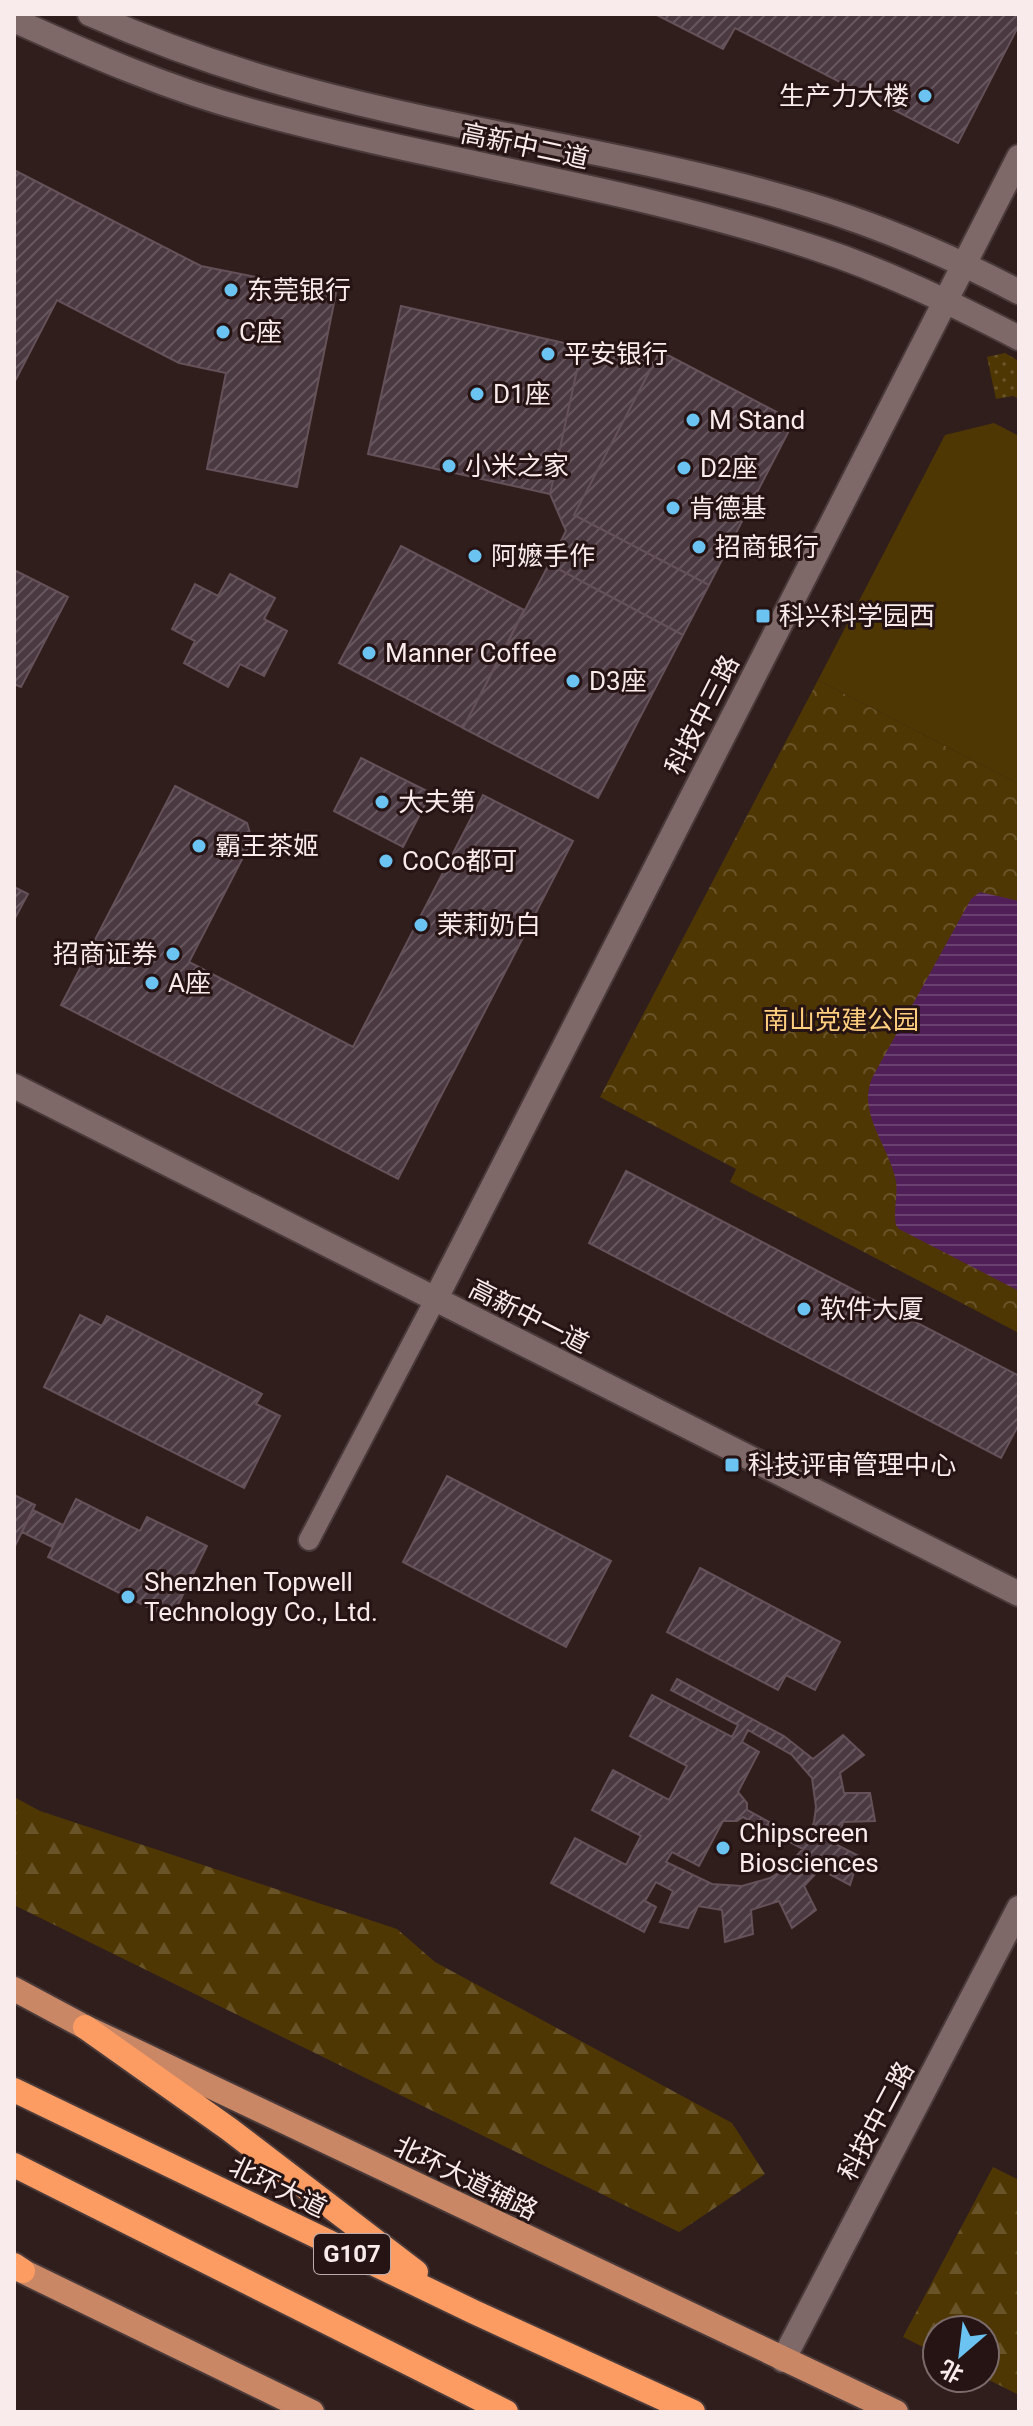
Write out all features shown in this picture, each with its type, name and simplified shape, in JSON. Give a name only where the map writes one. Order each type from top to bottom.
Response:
[{"type":"highway","points":[[85,2027],[229,2129],[400,2261],[474,2312]]},
{"type":"highway","name":"北环大道","points":[[14,2090],[474,2312],[696,2412]]},
{"type":"highway","name":"G107","points":[[14,2165],[506,2412]]},
{"type":"main road","name":"高新中二道","points":[[90,14],[228,67],[310,91],[638,161],[808,204],[872,226],[1019,292]]},
{"type":"main road","name":"高新中二道","points":[[14,20],[61,43],[159,82],[248,111],[721,220],[816,248],[945,301],[1019,338]]},
{"type":"main road","name":"科技中三路","points":[[435,1300],[1019,157]]},
{"type":"main road","name":"高新中一道","points":[[14,1086],[1019,1594]]},
{"type":"main road","name":"科技中二路","points":[[783,2360],[1019,1908]]},
{"type":"main road","name":"北环大道辅路","points":[[14,1989],[85,2027],[896,2412]]},
{"type":"main road","points":[[17,2268],[312,2412]]},
{"type":"street","points":[[309,1540],[435,1300]]},
{"type":"green space","points":[[1005,353],[1019,361],[1019,399],[1013,396],[996,399],[987,357]]},
{"type":"green space","points":[[994,423],[1019,436],[1019,784],[818,680],[945,435]]},
{"type":"green space","name":"南山党建公园","points":[[818,680],[1019,784],[1019,1333],[730,1182],[736,1169],[600,1097]]},
{"type":"green space","points":[[14,1797],[40,1811],[397,1929],[435,1962],[732,2123],[765,2174],[679,2232],[14,1905]]},
{"type":"green space","points":[[993,2167],[1019,2180],[1019,2395],[1001,2386],[1001,2314],[921,2314],[921,2346],[903,2337]]},
{"type":"shaded area","points":[[980,892],[1019,901],[1019,1291],[899,1229],[895,1220],[896,1181],[868,1104],[872,1078],[971,899]]},
{"type":"building","name":"生产力大楼","points":[[655,14],[1019,14],[1019,25],[958,143],[735,28],[723,49]]},
{"type":"building","name":"C座","points":[[14,170],[201,266],[336,293],[297,487],[207,469],[226,373],[179,363],[57,300],[14,383]]},
{"type":"building","name":"D1座","points":[[401,306],[582,347],[550,494],[368,454]]},
{"type":"building","points":[[582,347],[654,363],[574,515],[709,585],[683,635],[549,564],[566,531],[550,494]]},
{"type":"building","name":"D2座","points":[[660,351],[794,421],[709,585],[574,515]]},
{"type":"building","points":[[401,546],[524,610],[463,728],[339,663]]},
{"type":"building","name":"D3座","points":[[549,564],[683,635],[598,798],[463,728]]},
{"type":"building","points":[[14,570],[68,597],[21,687],[14,684]]},
{"type":"building","points":[[230,574],[275,598],[264,619],[287,631],[264,676],[240,664],[228,687],[184,663],[195,641],[172,629],[195,584],[218,596]]},
{"type":"building","name":"大夫第","points":[[361,758],[431,793],[403,847],[334,811]]},
{"type":"building","name":"A座","points":[[175,786],[247,823],[252,840],[189,962],[353,1047],[483,795],[573,841],[398,1179],[61,1005]]},
{"type":"building","points":[[14,887],[28,894],[14,920]]},
{"type":"building","name":"软件大厦","points":[[626,1171],[1019,1376],[1019,1424],[1001,1458],[589,1243]]},
{"type":"building","points":[[80,1315],[102,1326],[107,1316],[262,1394],[256,1404],[280,1416],[244,1488],[44,1387]]},
{"type":"building","points":[[447,1476],[611,1561],[566,1647],[403,1562]]},
{"type":"building","points":[[14,1495],[35,1505],[14,1548]]},
{"type":"building","points":[[76,1499],[140,1531],[147,1517],[207,1546],[171,1619],[48,1557]]},
{"type":"building","points":[[33,1510],[63,1525],[52,1547],[22,1532]]},
{"type":"building","points":[[700,1568],[840,1642],[815,1690],[786,1675],[778,1690],[667,1632]]},
{"type":"building","points":[[677,1679],[784,1736],[813,1759],[843,1735],[864,1755],[840,1773],[844,1793],[870,1793],[875,1821],[843,1822],[837,1845],[859,1856],[850,1885],[820,1869],[804,1886],[816,1910],[792,1928],[779,1901],[751,1910],[753,1934],[725,1942],[722,1910],[698,1906],[688,1928],[660,1922],[673,1891],[656,1882],[645,1901],[656,1907],[644,1932],[551,1883],[575,1838],[626,1865],[641,1836],[592,1810],[613,1770],[669,1800],[687,1766],[630,1736],[652,1695],[732,1737],[738,1725],[671,1690]],"holes":[[[748,1730],[792,1755],[812,1778],[816,1807],[806,1842],[747,1810],[747,1803],[738,1792],[759,1752],[742,1742]],[[743,1817],[803,1849],[783,1870],[770,1878],[742,1886],[712,1884],[666,1862],[672,1852],[699,1866],[723,1821],[737,1821]]]},
{"type":"place","name":"生产力大楼","points":[[925,96]]},
{"type":"place","name":"东莞银行","points":[[231,290]]},
{"type":"place","name":"C座","points":[[223,332]]},
{"type":"place","name":"平安银行","points":[[548,354]]},
{"type":"place","name":"D1座","points":[[477,394]]},
{"type":"place","name":"M Stand","points":[[693,420]]},
{"type":"place","name":"小米之家","points":[[449,466]]},
{"type":"place","name":"D2座","points":[[684,468]]},
{"type":"place","name":"肯德基","points":[[673,508]]},
{"type":"place","name":"招商银行","points":[[699,547]]},
{"type":"place","name":"阿嬷手作","points":[[475,556]]},
{"type":"place","name":"科兴科学园西","points":[[763,616]]},
{"type":"place","name":"Manner Coffee","points":[[369,653]]},
{"type":"place","name":"D3座","points":[[573,681]]},
{"type":"place","name":"大夫第","points":[[382,802]]},
{"type":"place","name":"霸王茶姬","points":[[199,846]]},
{"type":"place","name":"CoCo都可","points":[[386,861]]},
{"type":"place","name":"茉莉奶白","points":[[421,925]]},
{"type":"place","name":"招商证券","points":[[173,954]]},
{"type":"place","name":"A座","points":[[152,983]]},
{"type":"place","name":"软件大厦","points":[[804,1309]]},
{"type":"place","name":"科技评审管理中心","points":[[732,1465]]},
{"type":"place","name":"Shenzhen Topwell Technology Co., Ltd.","points":[[128,1597]]},
{"type":"place","name":"Chipscreen Biosciences","points":[[723,1848]]}]
